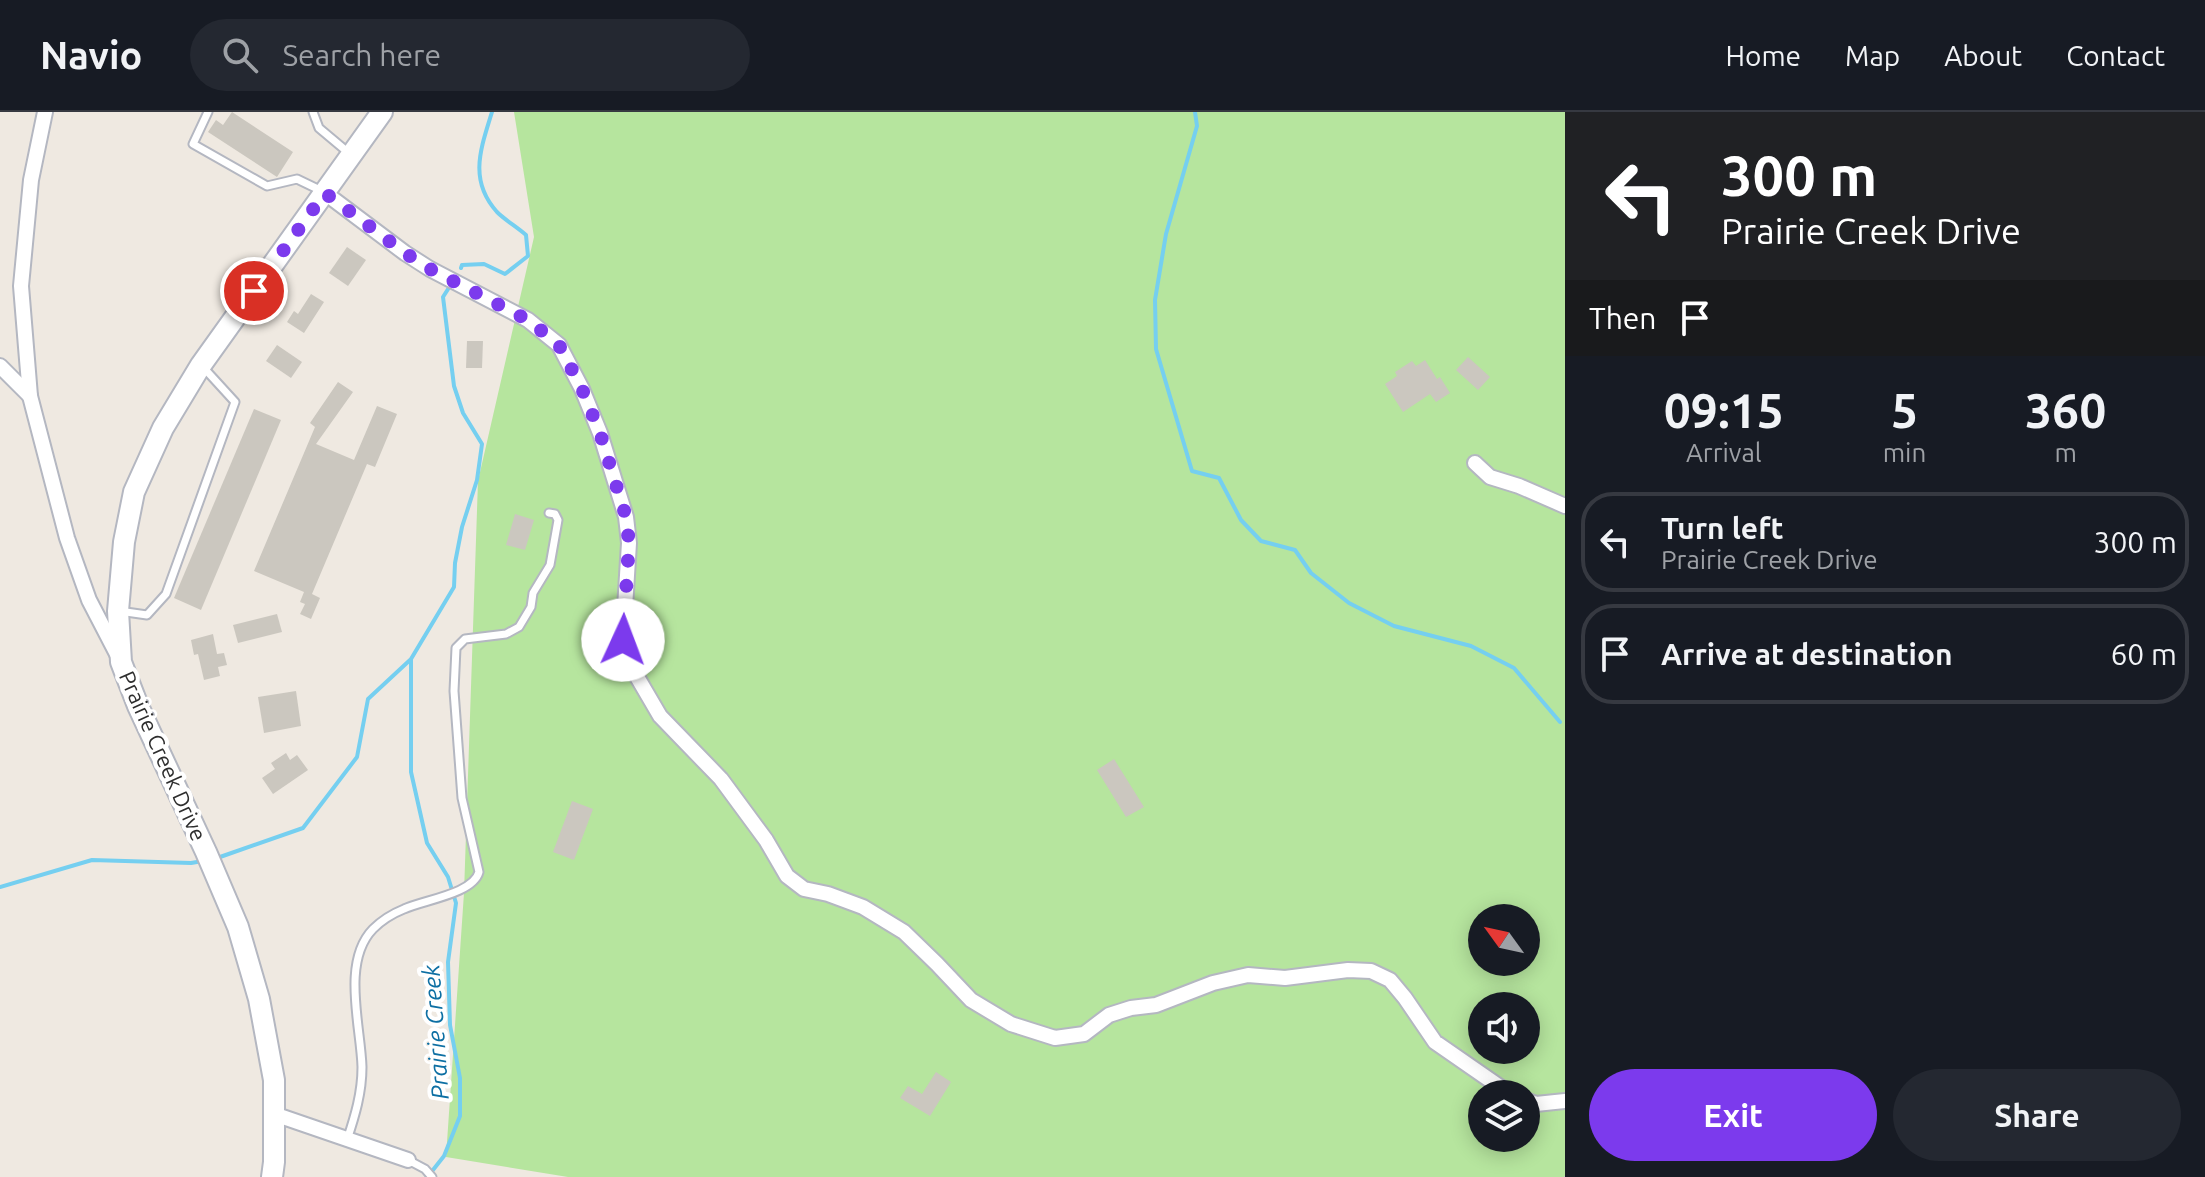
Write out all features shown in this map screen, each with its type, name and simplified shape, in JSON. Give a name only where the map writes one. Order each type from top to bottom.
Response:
[{"type":"main road","name":"Prairie Creek Drive","points":[[272,1177],[274,1080],[259,999],[238,927],[121,662],[118,611],[124,542],[134,492],[163,428],[201,365],[325,193],[375,115]]},
{"type":"street","points":[[45,112],[31,180],[21,286],[30,396],[67,538],[89,600],[121,662]]},
{"type":"street","points":[[325,193],[405,253],[528,320],[559,345],[600,433],[626,517],[629,543],[623,640],[636,675],[660,716],[721,779],[766,840],[787,876],[804,889],[863,907],[904,932],[971,1000],[1011,1024],[1055,1038],[1084,1034],[1109,1015],[1156,1005],[1213,983],[1248,975],[1285,978],[1348,970],[1371,971],[1390,980],[1435,1042],[1490,1080]]},
{"type":"street","points":[[0,366],[30,396]]},
{"type":"street","points":[[1475,463],[1490,477],[1565,506]]},
{"type":"street","points":[[1540,1104],[1565,1101]]},
{"type":"street","points":[[274,1114],[408,1160]]},
{"type":"lane","points":[[208,112],[193,144],[267,186],[297,179],[325,193]]},
{"type":"lane","points":[[313,112],[319,128],[351,155]]},
{"type":"lane","points":[[118,611],[147,615],[166,594],[235,402],[201,365]]},
{"type":"lane","points":[[347,1140],[359,1101],[362,1067],[356,1019],[356,983],[362,944],[373,929],[387,918],[462,889],[477,879],[479,872],[462,798],[454,691],[456,648],[465,639],[506,634],[519,627],[524,620],[531,607],[533,593],[550,565],[558,520],[555,514],[549,513]]},
{"type":"lane","points":[[408,1160],[425,1169],[432,1177]]},
{"type":"green space","points":[[514,112],[1565,112],[1565,1177],[568,1177],[446,1157],[464,893],[478,481],[534,237]]},
{"type":"building","points":[[232,112],[293,152],[277,177],[208,132],[216,120],[223,125]]},
{"type":"building","points":[[347,247],[366,260],[348,286],[329,273]]},
{"type":"building","points":[[311,294],[324,302],[304,333],[287,322],[294,311],[298,314]]},
{"type":"building","points":[[467,341],[483,341],[482,368],[466,368]]},
{"type":"building","points":[[277,345],[302,362],[291,378],[266,361]]},
{"type":"building","points":[[1468,357],[1490,377],[1478,390],[1456,370]]},
{"type":"building","points":[[1425,360],[1450,393],[1436,402],[1430,394],[1403,412],[1385,384],[1397,376],[1395,372],[1412,361],[1416,366]]},
{"type":"building","points":[[338,382],[353,392],[316,444],[354,460],[377,406],[397,414],[375,467],[367,464],[312,594],[320,598],[311,619],[300,614],[305,604],[300,602],[304,592],[254,571],[315,427],[310,423]]},
{"type":"building","points":[[254,409],[281,420],[201,610],[174,598]]},
{"type":"building","points":[[515,514],[534,520],[525,550],[506,545]]},
{"type":"building","points":[[277,614],[282,632],[238,643],[233,625]]},
{"type":"building","points":[[213,634],[217,654],[224,653],[227,665],[218,667],[220,676],[204,680],[191,640]]},
{"type":"building","points":[[296,691],[301,726],[264,733],[258,697]]},
{"type":"building","points":[[286,753],[290,760],[297,755],[308,770],[273,794],[262,778],[275,769],[271,763]]},
{"type":"building","points":[[1114,759],[1144,807],[1126,817],[1097,770]]},
{"type":"building","points":[[572,801],[593,809],[574,860],[553,852]]},
{"type":"building","points":[[936,1072],[951,1082],[930,1116],[900,1098],[908,1086],[922,1094]]},
{"type":"waterway","name":"Prairie Creek","points":[[461,268],[462,265],[484,264],[505,274],[528,256],[526,235],[497,212],[482,188],[481,151],[492,112]]},
{"type":"waterway","points":[[1195,112],[1197,126],[1166,234],[1155,300],[1156,349],[1192,471],[1219,478],[1241,520],[1261,541],[1295,550],[1311,573],[1349,603],[1394,626],[1471,646],[1514,668],[1560,722]]},
{"type":"waterway","name":"Prairie Creek","points":[[429,1175],[444,1156],[460,1116],[460,1078],[450,1025],[448,962],[456,903],[448,877],[427,843],[411,772],[411,659],[454,587],[462,527],[477,480],[482,444],[463,413],[454,386],[443,297],[450,286]]},
{"type":"waterway","points":[[220,857],[303,828],[357,757],[368,699],[410,660]]},
{"type":"waterway","points":[[0,887],[92,860],[197,862]]},
{"type":"route","points":[[254,291],[325,193],[405,253],[528,320],[559,345],[600,433],[626,517],[629,543],[623,640]]}]
